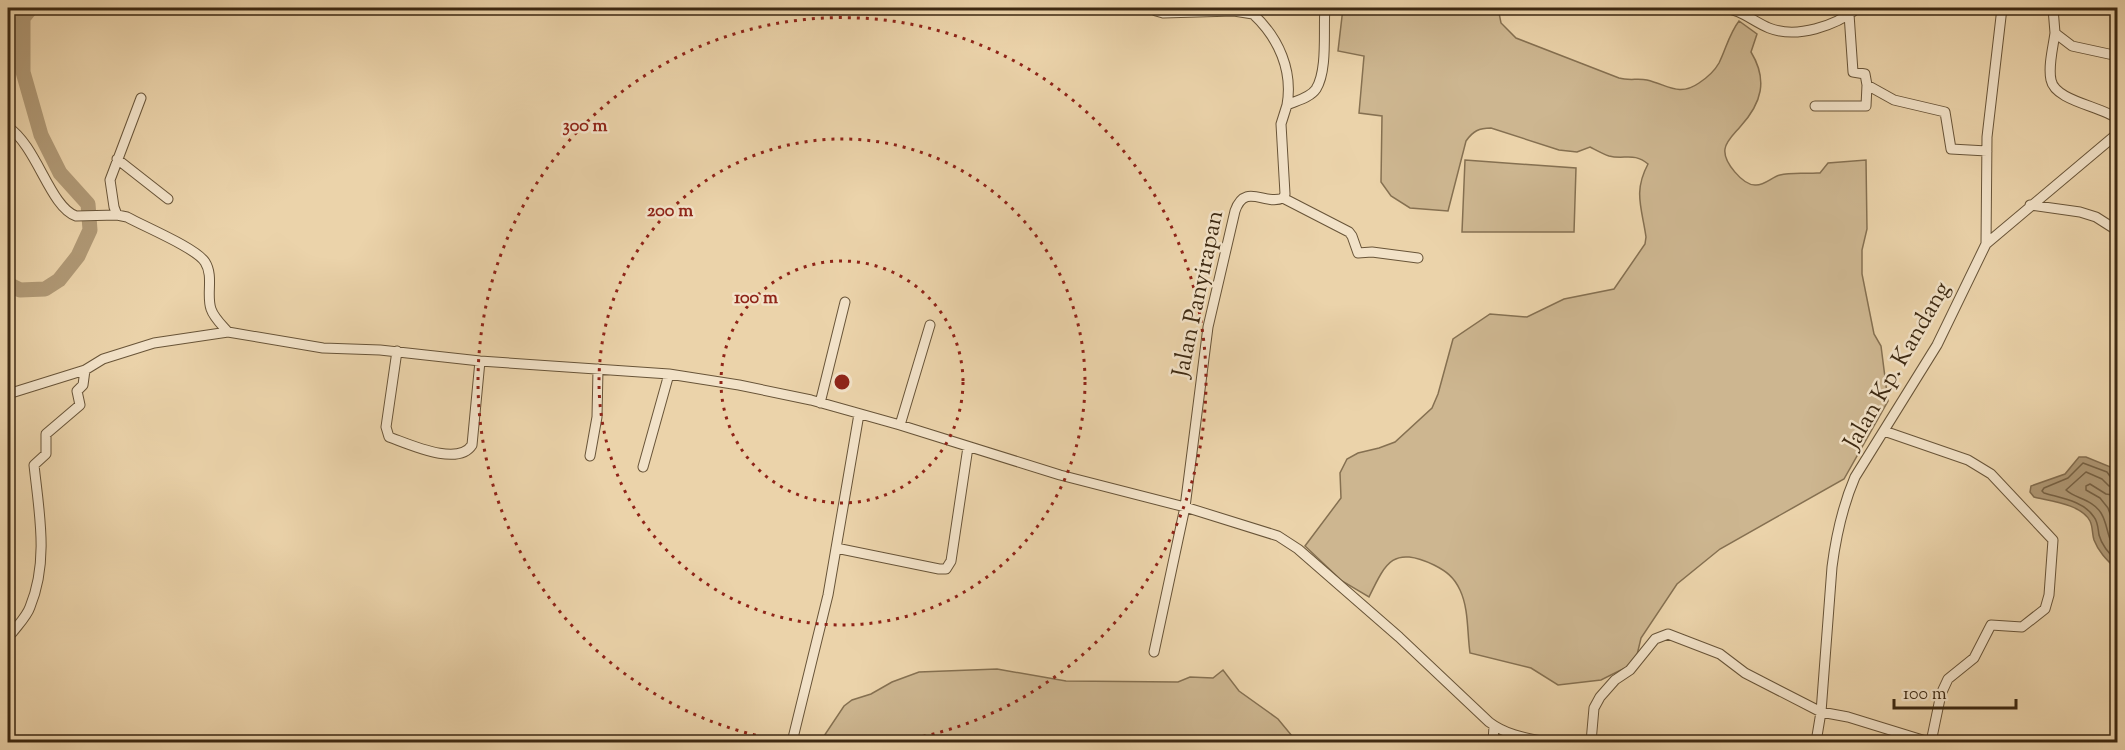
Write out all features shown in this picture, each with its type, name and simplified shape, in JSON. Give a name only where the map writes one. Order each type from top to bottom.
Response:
[{"type":"street","points":[[1152,8],[1163,13],[1234,11],[1253,14],[1275,40],[1289,79],[1287,105],[1281,123],[1285,194],[1283,198],[1348,232],[1352,236],[1358,253],[1372,252],[1418,258]]},
{"type":"street","points":[[1287,105],[1316,89],[1323,61],[1325,8]]},
{"type":"street","points":[[1722,8],[1740,11],[1767,27],[1785,33],[1801,32],[1826,25],[1858,8]]},
{"type":"street","name":"Jalan Kp. Kandang","points":[[1816,742],[1821,711],[1835,547],[1850,490],[1855,477],[1937,345],[1986,244],[1987,151],[2002,8]]},
{"type":"street","points":[[2053,8],[2055,33],[2050,78],[2053,87],[2061,94],[2118,119]]},
{"type":"street","points":[[1815,105],[1866,106],[1865,74],[1852,71],[1850,14]]},
{"type":"street","points":[[2055,33],[2072,46],[2118,56]]},
{"type":"street","points":[[1867,85],[1894,100],[1945,112],[1951,149],[1987,151]]},
{"type":"street","points":[[117,214],[110,180],[141,98]]},
{"type":"street","points":[[8,127],[23,140],[57,199],[70,214],[82,216],[117,214],[127,217],[195,253],[205,262],[209,273],[210,308],[228,332]]},
{"type":"street","points":[[1986,244],[2118,133]]},
{"type":"street","points":[[117,159],[168,199]]},
{"type":"street","name":"Jalan Panyirapan","points":[[1185,507],[1192,464],[1202,358],[1221,264],[1235,211],[1240,200],[1246,197],[1277,200],[1283,198]]},
{"type":"street","points":[[2031,205],[2080,212],[2096,217],[2118,231]]},
{"type":"street","points":[[820,403],[845,302]]},
{"type":"street","points":[[900,425],[930,326]]},
{"type":"street","points":[[8,394],[85,370],[103,359],[154,343],[228,332],[323,348],[397,351],[480,361],[669,374],[739,385],[820,403],[900,425],[1060,475],[1185,507],[1269,532],[1287,540],[1399,637],[1494,726],[1515,735],[1547,742]]},
{"type":"street","points":[[397,351],[386,427],[389,437],[434,452],[455,455],[461,454],[472,445],[480,361]]},
{"type":"street","points":[[590,456],[597,417],[598,369]]},
{"type":"street","points":[[8,634],[12,633],[30,609],[40,576],[41,529],[34,465],[46,454],[46,434],[80,405],[77,391],[83,385],[85,370]]},
{"type":"street","points":[[643,467],[669,374]]},
{"type":"street","points":[[792,742],[828,595],[860,414]]},
{"type":"street","points":[[1591,742],[1594,708],[1600,697],[1615,680],[1630,670],[1655,639],[1668,634],[1720,654],[1745,673],[1821,711],[1930,742],[1941,694],[1948,679],[1974,658],[1991,625],[2022,627],[2045,609],[2049,595],[2053,540],[1991,474],[1968,460],[1884,431]]},
{"type":"street","points":[[836,548],[946,569],[951,561],[968,447]]},
{"type":"street","points":[[1154,652],[1185,507]]},
{"type":"street","points":[[1493,742],[1494,726]]},
{"type":"shaded area","points":[[1343,8],[1498,8],[1501,23],[1516,38],[1619,78],[1647,80],[1679,90],[1692,87],[1713,72],[1739,21],[1757,34],[1751,52],[1760,72],[1761,82],[1758,100],[1725,149],[1727,160],[1735,172],[1750,184],[1758,185],[1784,174],[1820,173],[1828,163],[1866,160],[1867,229],[1862,250],[1862,274],[1874,334],[1881,346],[1888,401],[1844,479],[1720,549],[1677,584],[1641,638],[1637,655],[1629,666],[1601,680],[1558,685],[1531,668],[1470,653],[1463,597],[1455,581],[1434,565],[1409,557],[1392,561],[1386,566],[1369,597],[1342,581],[1305,546],[1341,498],[1340,473],[1347,459],[1358,453],[1395,442],[1432,408],[1453,339],[1490,314],[1527,317],[1564,299],[1614,289],[1645,244],[1640,192],[1643,174],[1648,164],[1638,158],[1609,156],[1590,147],[1577,152],[1559,150],[1491,128],[1483,129],[1474,132],[1466,141],[1448,211],[1410,208],[1391,196],[1381,182],[1382,116],[1359,113],[1364,56],[1338,51]]},
{"type":"shaded area","points":[[1465,160],[1576,168],[1574,232],[1462,232]]},
{"type":"shaded area","points":[[997,669],[1066,681],[1178,682],[1190,677],[1213,678],[1223,670],[1239,691],[1278,719],[1297,742],[820,742],[844,706],[892,682],[919,672]]},
{"type":"water","points":[[2079,457],[2086,457],[2113,468],[2117,479],[2117,570],[2098,549],[2091,523],[2086,515],[2065,504],[2034,497],[2030,492],[2031,486],[2065,474]]},
{"type":"waterway","points":[[8,284],[20,290],[45,289],[59,280],[78,256],[90,230],[88,204],[60,173],[41,135],[23,72],[23,18],[31,8]]}]
